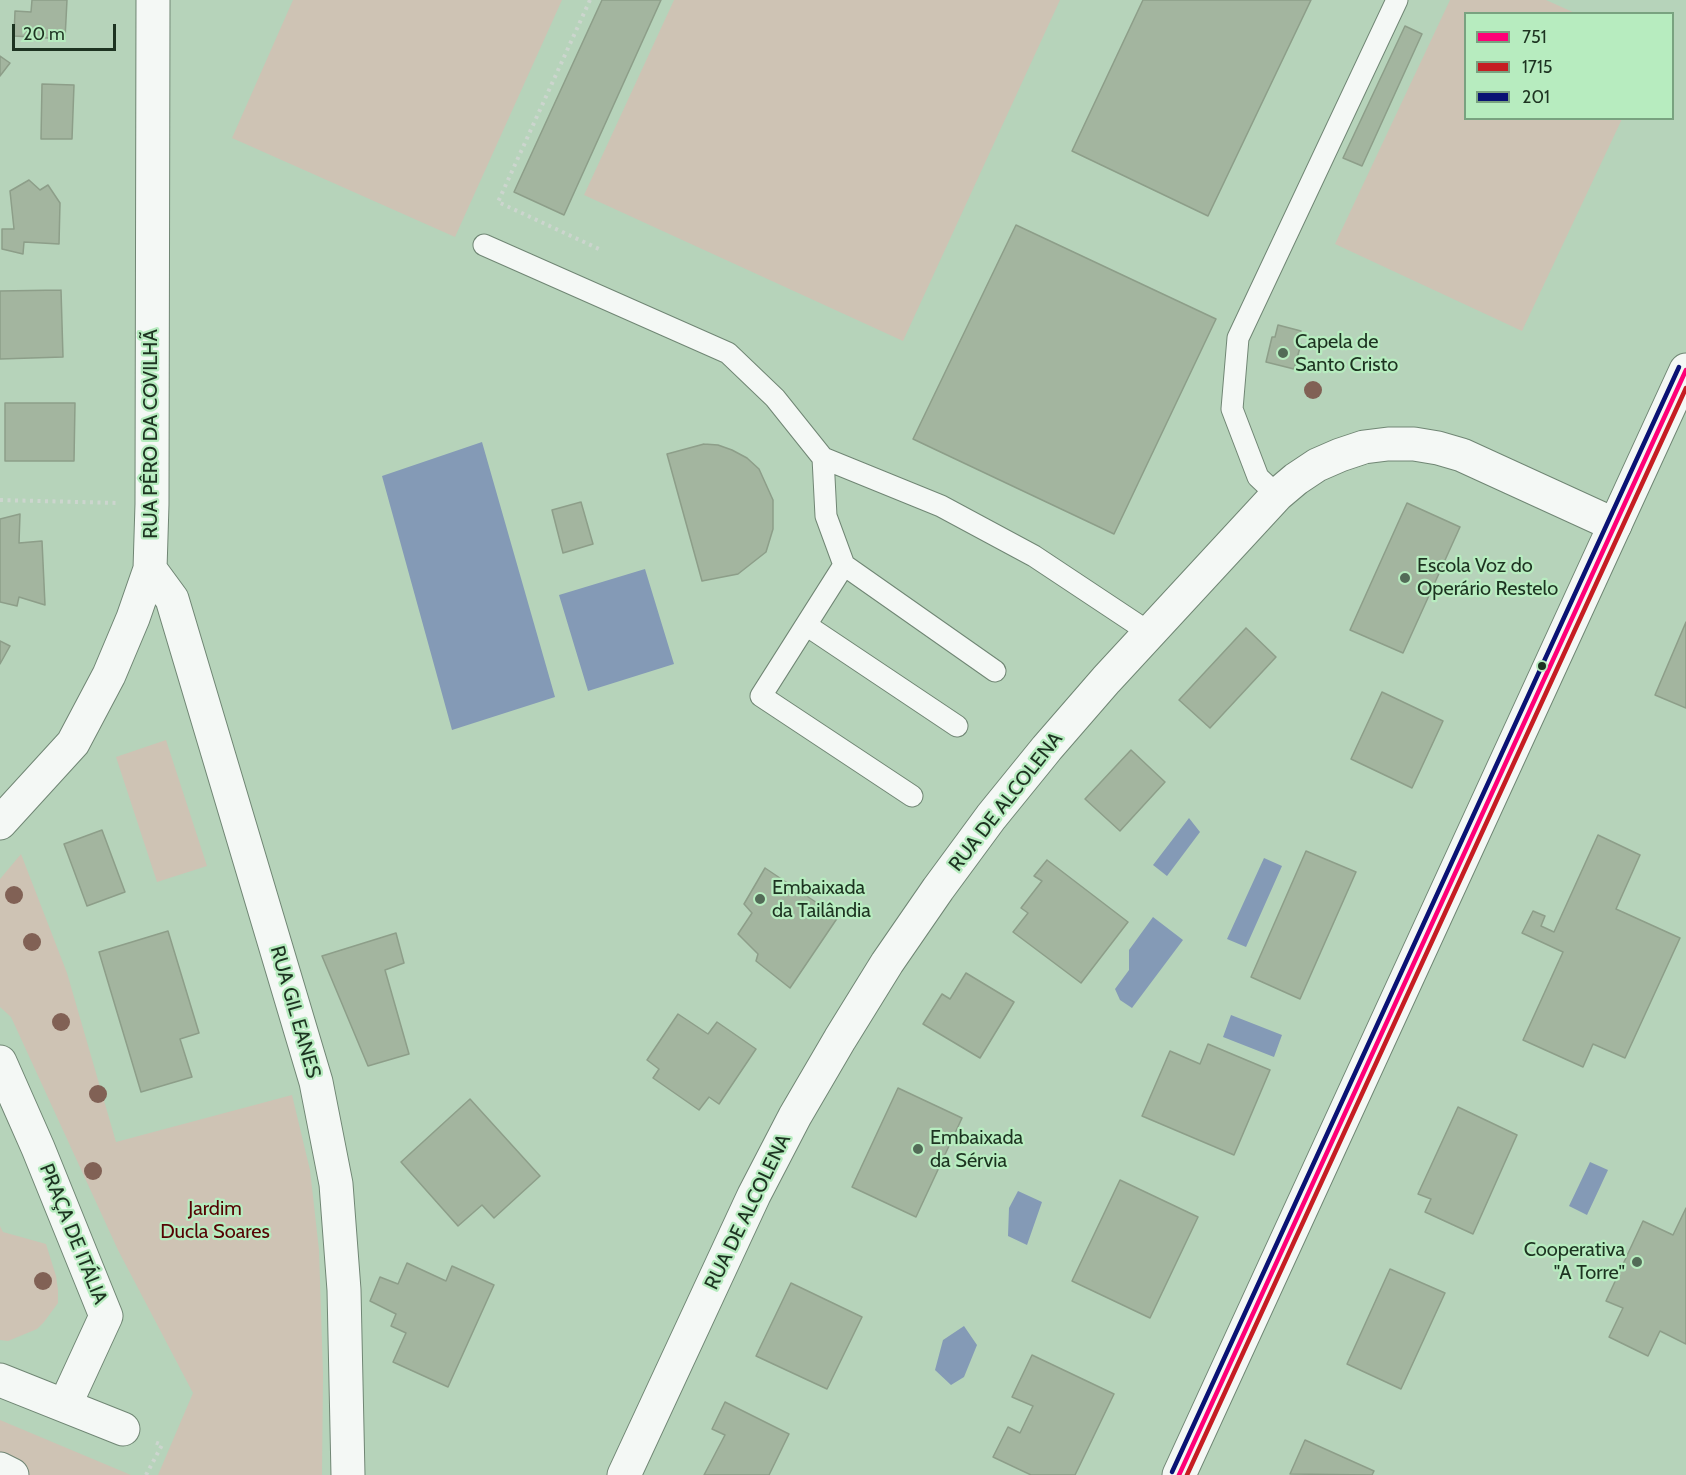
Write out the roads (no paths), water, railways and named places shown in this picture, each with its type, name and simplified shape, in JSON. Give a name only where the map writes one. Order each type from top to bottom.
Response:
[{"type":"street","name":"RUA PÊRO DA COVILHÃ","points":[[0,823],[73,742],[109,675],[133,618],[150,569],[153,0]]},
{"type":"street","points":[[1179,1475],[1686,370]]},
{"type":"street","name":"RUA DE ALCOLENA","points":[[624,1475],[753,1196],[795,1116],[845,1029],[931,898],[1047,748],[1277,495],[1317,465],[1340,455],[1364,447],[1413,444],[1462,455],[1615,525]]},
{"type":"street","name":"RUA GIL EANES","points":[[150,569],[172,599],[316,1082],[336,1184],[344,1290],[348,1475]]},
{"type":"street","name":"PRAÇA DE ITÁLIA","points":[[0,1062],[38,1148],[106,1316],[65,1405]]},
{"type":"street","points":[[0,1380],[123,1429]]},
{"type":"street","points":[[0,1469],[12,1475]]},
{"type":"lane","points":[[1277,495],[1258,477],[1232,409],[1238,338],[1397,0]]},
{"type":"lane","points":[[484,245],[728,353],[775,398],[823,458],[941,506],[1034,556],[1150,633]]},
{"type":"lane","points":[[823,458],[826,516],[844,566],[995,671]]},
{"type":"lane","points":[[844,566],[761,696],[912,796]]},
{"type":"lane","points":[[806,625],[957,726]]},
{"type":"water","points":[[482,442],[555,697],[452,730],[382,476]]},
{"type":"water","points":[[645,569],[674,664],[588,691],[559,595]]},
{"type":"water","points":[[1189,818],[1200,832],[1167,876],[1153,865]]},
{"type":"water","points":[[1264,858],[1282,866],[1246,947],[1227,939]]},
{"type":"water","points":[[1153,917],[1183,940],[1132,1008],[1120,1000],[1115,989],[1129,970],[1129,950]]},
{"type":"water","points":[[1231,1015],[1282,1035],[1274,1057],[1223,1037]]},
{"type":"water","points":[[1590,1162],[1608,1170],[1587,1215],[1569,1206]]},
{"type":"water","points":[[1018,1191],[1042,1202],[1027,1245],[1008,1236],[1009,1208]]},
{"type":"water","points":[[964,1326],[977,1345],[964,1377],[951,1385],[935,1370],[943,1340]]},
{"type":"place","name":"Capela de Santo Cristo","points":[[1283,353]]},
{"type":"place","name":"Escola Voz do Operário Restelo","points":[[1405,578]]},
{"type":"place","name":"Embaixada da Tailândia","points":[[760,899]]},
{"type":"place","name":"Embaixada da Sérvia","points":[[918,1149]]},
{"type":"place","name":"Cooperativa \"A Torre\"","points":[[1637,1262]]},
{"type":"park label","name":"Jardim Ducla Soares","points":[[215,1220]]}]
